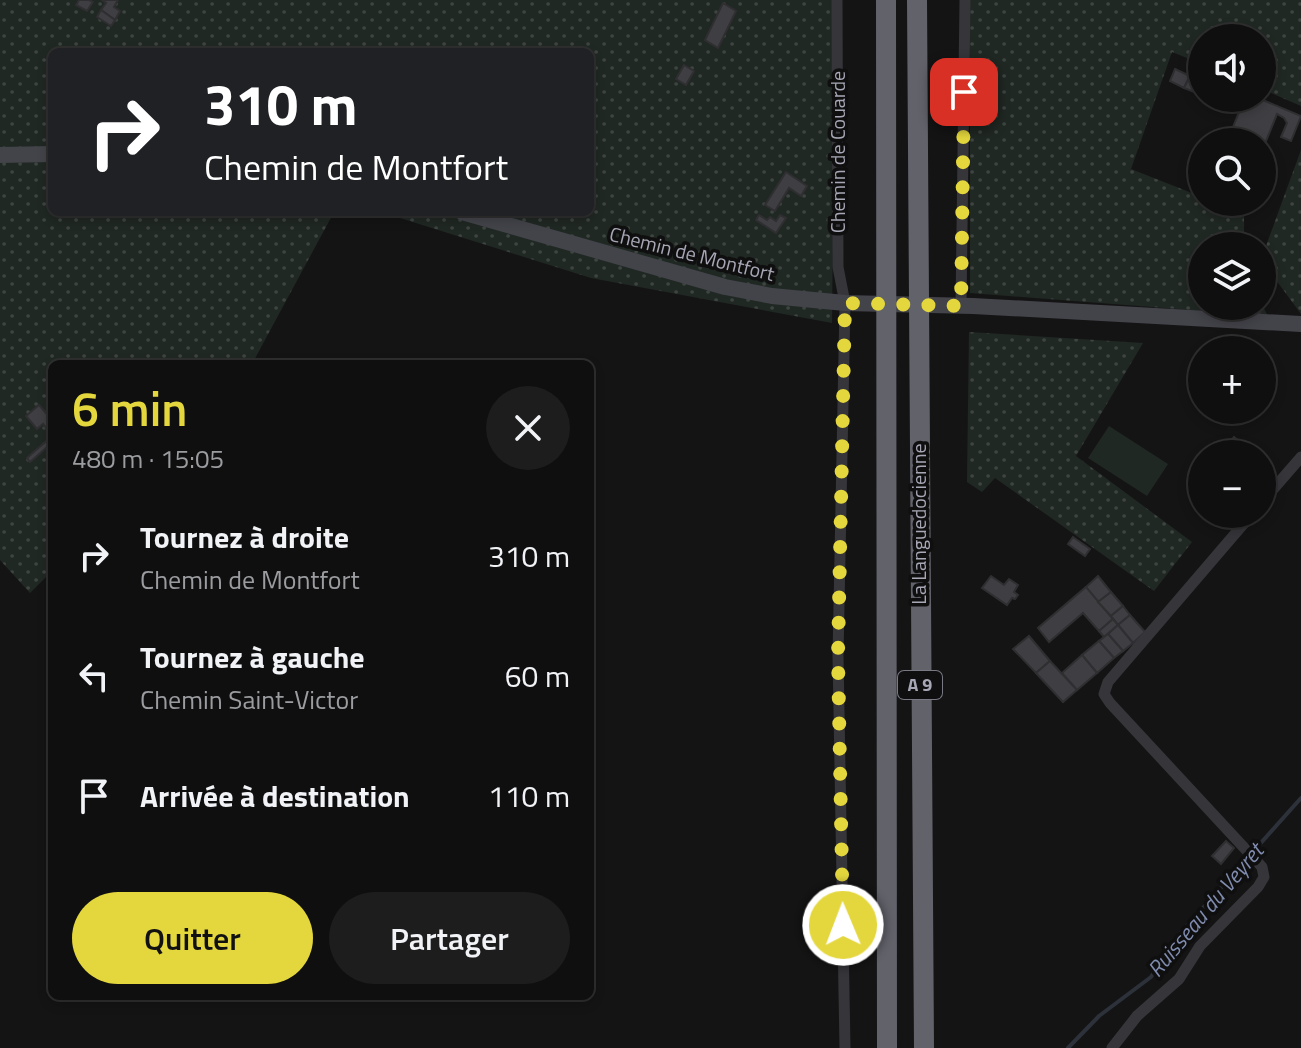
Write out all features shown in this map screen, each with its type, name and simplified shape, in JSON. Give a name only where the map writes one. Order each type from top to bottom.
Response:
[{"type":"highway","name":"La Languedocienne","points":[[886,0],[887,1048]]},
{"type":"highway","name":"La Languedocienne","points":[[917,0],[924,1048]]},
{"type":"street","name":"Chemin de Couarde","points":[[837,0],[838,267],[845,303],[838,656],[845,1048]]},
{"type":"street","points":[[961,306],[965,0]]},
{"type":"street","points":[[0,155],[48,154]]},
{"type":"street","name":"Chemin de Montfort","points":[[476,216],[725,287],[772,296],[845,303],[1301,324]]},
{"type":"street","points":[[1276,486],[1301,457]]},
{"type":"street","points":[[1112,1048],[1137,1016],[1179,979],[1200,946],[1258,887],[1264,877],[1262,867],[1245,847],[1104,694],[1108,682],[1240,528]]},
{"type":"shaded area","points":[[0,0],[835,0],[832,323],[591,278],[394,216],[594,216],[594,48],[48,48],[48,216],[332,216],[254,360],[48,360],[48,575],[30,593],[0,560]]},
{"type":"shaded area","points":[[970,0],[1301,0],[1301,106],[1276,95],[1276,24],[1188,24],[1188,58],[1172,52],[1131,169],[1188,191],[1188,216],[1244,216],[1244,232],[1188,232],[1188,310],[970,293]]},
{"type":"shaded area","points":[[1301,150],[1301,314],[1276,280],[1276,232],[1271,232]]},
{"type":"shaded area","points":[[969,332],[1143,343],[1076,456],[1192,542],[1154,591],[995,478],[982,492],[967,482]]},
{"type":"shaded area","points":[[1109,426],[1168,464],[1147,496],[1088,458]]},
{"type":"building","points":[[79,0],[93,2],[87,11],[76,5]]},
{"type":"building","points":[[102,0],[118,0],[114,7],[120,11],[115,20],[101,10],[106,3]]},
{"type":"building","points":[[723,3],[736,11],[718,48],[705,40]]},
{"type":"building","points":[[101,10],[115,20],[111,26],[97,17]]},
{"type":"building","points":[[684,65],[694,71],[686,85],[676,79]]},
{"type":"building","points":[[1175,69],[1188,75],[1184,88],[1170,81]]},
{"type":"building","points":[[1276,106],[1301,116],[1291,141],[1281,137],[1287,123],[1277,114],[1271,128],[1233,128],[1239,112],[1276,112]]},
{"type":"building","points":[[786,172],[807,186],[801,196],[789,188],[775,211],[765,205]]},
{"type":"building","points":[[759,215],[776,221],[780,215],[786,218],[776,233],[756,220]]},
{"type":"building","points":[[39,405],[48,415],[48,430],[43,424],[37,429],[26,416]]},
{"type":"building","points":[[48,440],[48,450],[46,448],[30,462],[27,458]]},
{"type":"building","points":[[1073,537],[1090,549],[1085,556],[1068,544]]},
{"type":"building","points":[[991,576],[1004,585],[1009,579],[1018,585],[1014,592],[1018,595],[1015,599],[1012,598],[1007,605],[982,588]]},
{"type":"building","points":[[1098,576],[1111,592],[1098,602],[1086,587]]},
{"type":"building","points":[[1086,587],[1113,619],[1099,631],[1083,613],[1049,642],[1038,628]]},
{"type":"building","points":[[1111,592],[1123,606],[1111,616],[1098,602]]},
{"type":"building","points":[[1123,606],[1130,615],[1118,625],[1111,616]]},
{"type":"building","points":[[1130,615],[1145,632],[1133,643],[1118,625]]},
{"type":"building","points":[[1113,619],[1118,625],[1104,637],[1099,631]]},
{"type":"building","points":[[1118,625],[1133,643],[1123,651],[1108,634]]},
{"type":"building","points":[[1108,634],[1123,651],[1114,658],[1099,641]]},
{"type":"building","points":[[1029,636],[1050,661],[1036,673],[1013,649]]},
{"type":"building","points":[[1099,641],[1114,658],[1097,673],[1082,655]]},
{"type":"building","points":[[1082,655],[1097,673],[1077,690],[1062,673]]},
{"type":"building","points":[[1050,661],[1077,690],[1063,702],[1036,673]]},
{"type":"building","points":[[1226,841],[1234,848],[1221,864],[1212,856]]},
{"type":"waterway","name":"Ruisseau du Veyret","points":[[1068,1048],[1099,1016],[1151,977],[1177,937],[1301,798]]},
{"type":"route","points":[[843,925],[838,656],[845,303],[961,306],[964,92]]}]
